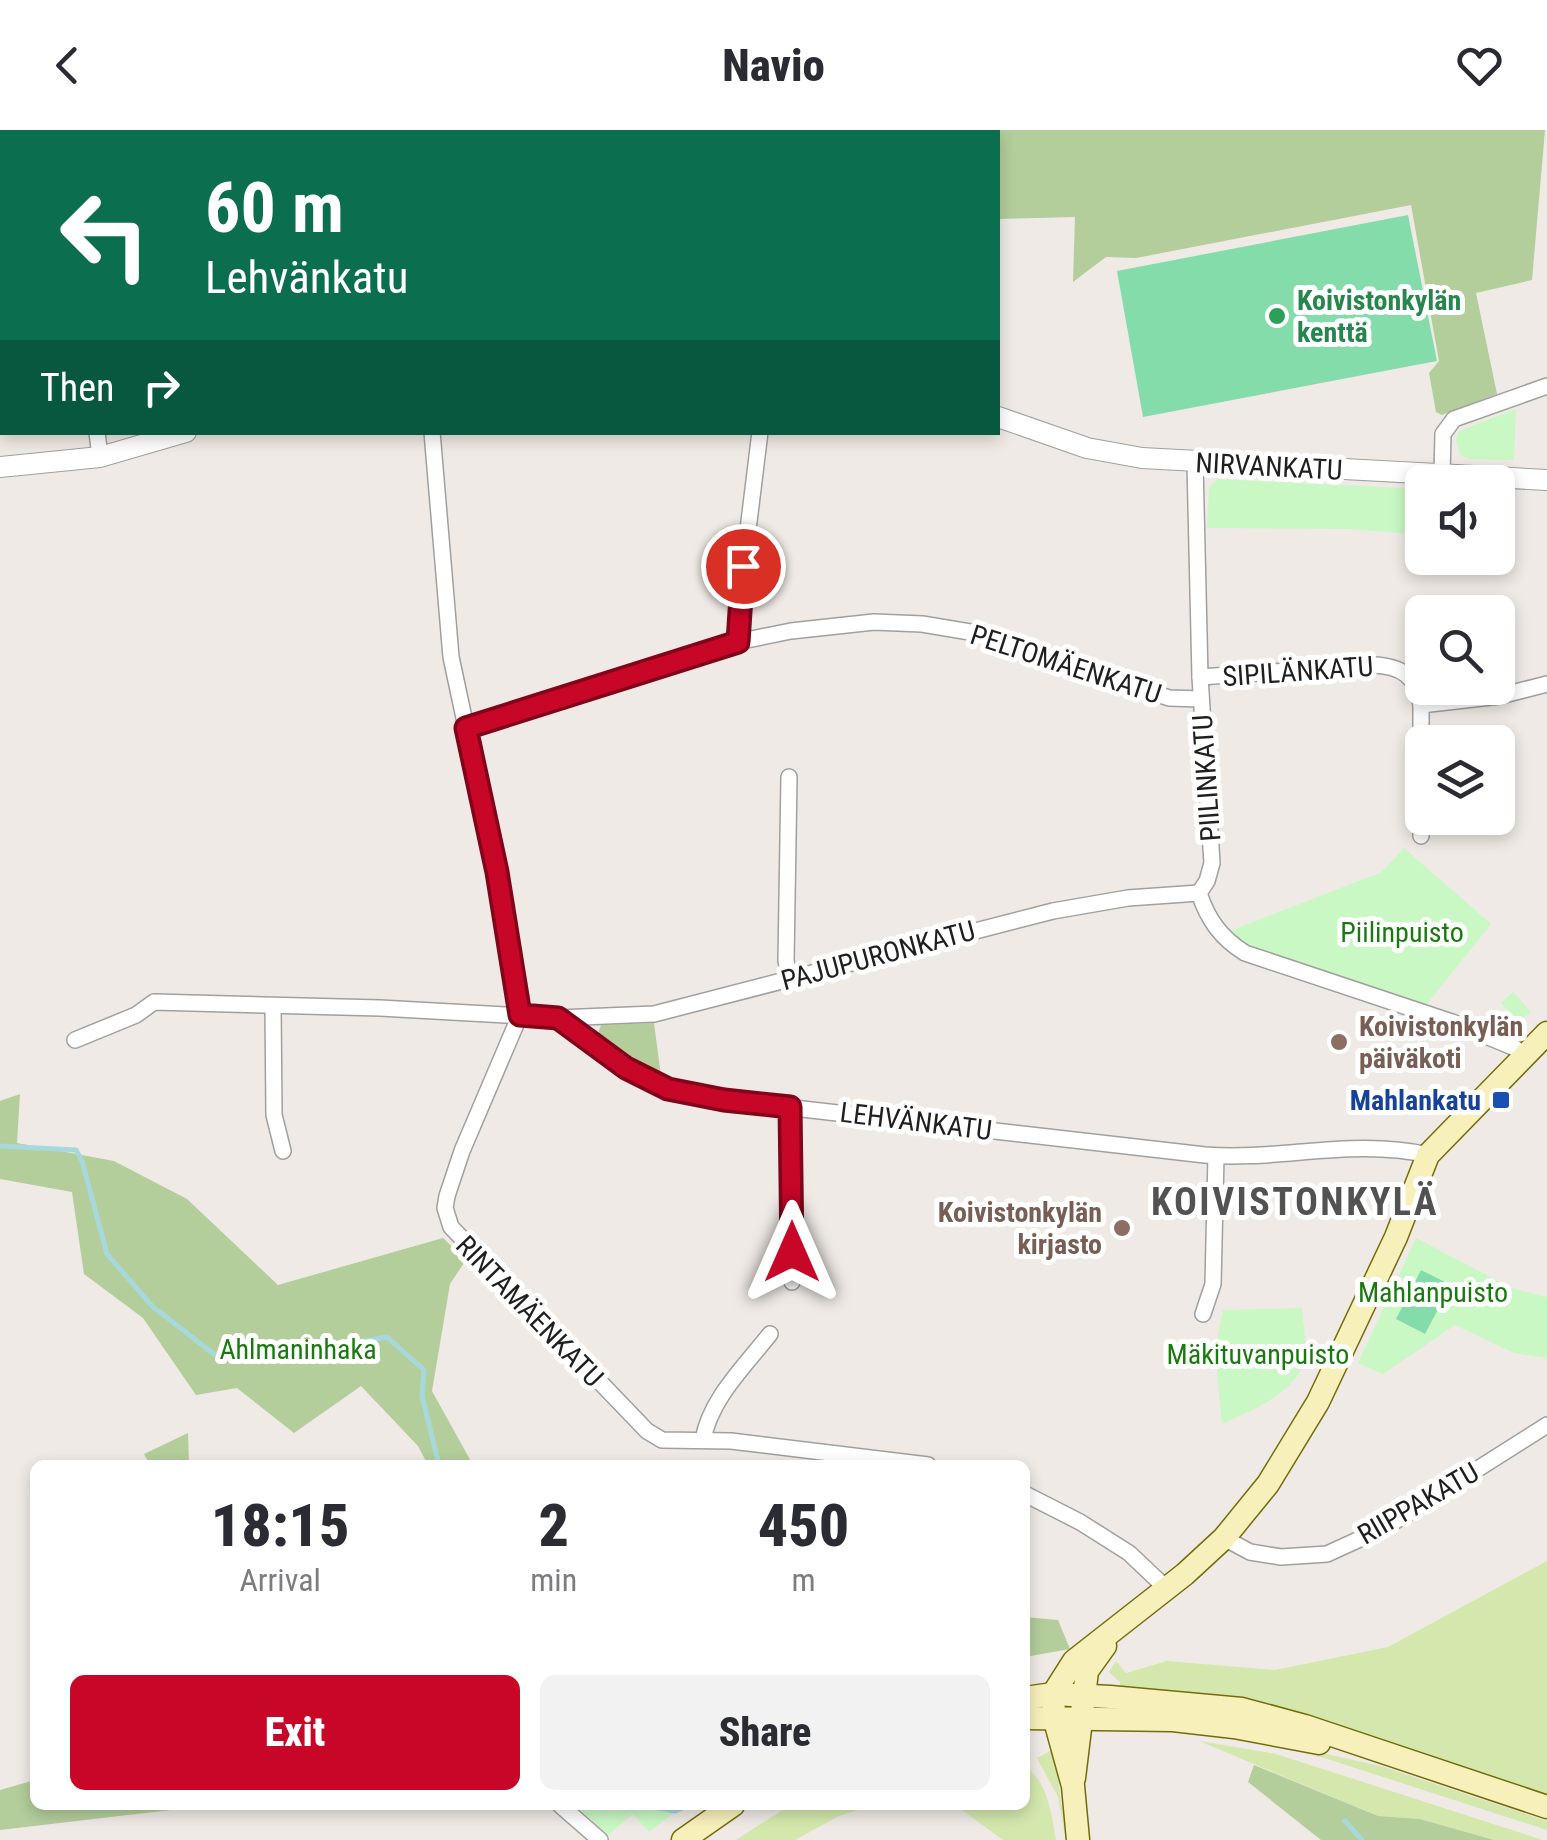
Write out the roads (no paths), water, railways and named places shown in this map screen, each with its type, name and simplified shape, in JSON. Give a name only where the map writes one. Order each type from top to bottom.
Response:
[{"type":"main road","points":[[1030,1716],[1053,1705],[1074,1662],[1224,1538],[1268,1484],[1318,1402],[1396,1237],[1428,1155],[1547,1032]]},
{"type":"main road","points":[[1073,1786],[1087,1671],[1120,1626]]},
{"type":"main road","points":[[1030,1699],[1082,1707],[1176,1701],[1242,1710],[1305,1726],[1547,1807]]},
{"type":"main road","points":[[1053,1705],[1073,1786],[1078,1840]]},
{"type":"main road","points":[[682,1840],[726,1810]]},
{"type":"street","points":[[1442,465],[1443,434],[1454,418],[1547,386]]},
{"type":"street","name":"NIRVANKATU","points":[[1000,418],[1087,448],[1142,458],[1405,472]]},
{"type":"street","points":[[98,435],[100,457]]},
{"type":"street","points":[[0,467],[100,457],[176,435]]},
{"type":"street","points":[[432,435],[451,657],[497,872],[520,1015]]},
{"type":"street","points":[[738,642],[739,603],[760,435]]},
{"type":"street","name":"PIILINKATU","points":[[1195,463],[1200,677],[1212,863],[1198,893]]},
{"type":"street","name":"NIRVANKATU","points":[[1515,478],[1547,480]]},
{"type":"street","name":"PELTOMÄENKATU","points":[[466,728],[738,642],[847,624],[922,624],[988,636],[1168,698],[1201,699]]},
{"type":"street","name":"SIPILÄNKATU","points":[[1200,677],[1389,665],[1405,673]]},
{"type":"street","points":[[1515,692],[1547,684]]},
{"type":"street","points":[[1421,705],[1421,836]]},
{"type":"street","points":[[789,777],[789,978]]},
{"type":"street","points":[[1198,893],[1214,925],[1245,953],[1452,1022],[1515,1048],[1524,1056]]},
{"type":"street","name":"PAJUPURONKATU","points":[[558,1018],[654,1014],[1054,910],[1128,898],[1198,893]]},
{"type":"street","points":[[75,1040],[136,1015],[154,1002],[558,1018]]},
{"type":"street","points":[[272,1006],[274,1114],[283,1151]]},
{"type":"street","name":"RINTAMÄENKATU","points":[[520,1015],[446,1196],[450,1228],[647,1431],[662,1440],[704,1440],[883,1460]]},
{"type":"street","name":"LEHVÄNKATU","points":[[558,1018],[648,1082],[724,1100],[1216,1156],[1326,1148],[1407,1150],[1428,1155]]},
{"type":"street","points":[[790,1107],[792,1282]]},
{"type":"street","points":[[1203,1314],[1213,1284],[1216,1156]]},
{"type":"street","points":[[704,1440],[707,1419],[718,1401],[770,1334]]},
{"type":"street","name":"RIIPPAKATU","points":[[1224,1538],[1250,1552],[1281,1557],[1326,1554],[1386,1527],[1547,1425]]},
{"type":"street","points":[[1030,1497],[1128,1553],[1167,1589]]},
{"type":"street","points":[[566,1810],[600,1840]]},
{"type":"waterway","points":[[0,1146],[76,1150],[107,1254],[152,1306],[215,1355],[252,1360],[387,1337],[424,1370],[422,1396],[438,1460]]},
{"type":"waterway","points":[[670,1810],[677,1810]]},
{"type":"waterway","points":[[1345,1821],[1362,1840]]},
{"type":"place","name":"Koivistonkylän kenttä","points":[[1277,316]]},
{"type":"place","name":"Koivistonkylän päiväkoti","points":[[1339,1042]]},
{"type":"place","name":"Mahlankatu","points":[[1501,1100]]},
{"type":"place","name":"Koivistonkylän kirjasto","points":[[1122,1228]]},
{"type":"district","name":"KOIVISTONKYLÄ","points":[[1295,1202]]},
{"type":"park label","name":"Piilinpuisto","points":[[1402,932]]},
{"type":"park label","name":"Mahlanpuisto","points":[[1433,1292]]},
{"type":"park label","name":"Ahlmaninhaka","points":[[298,1349]]},
{"type":"park label","name":"Mäkituvanpuisto","points":[[1258,1354]]}]
